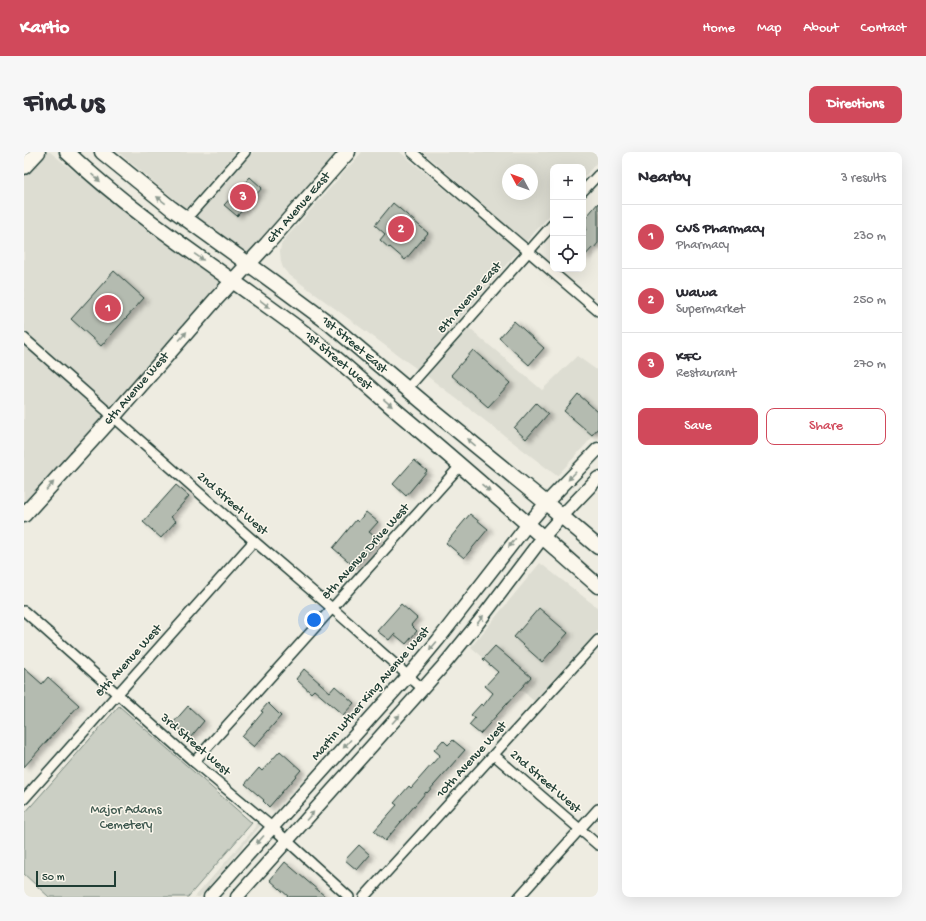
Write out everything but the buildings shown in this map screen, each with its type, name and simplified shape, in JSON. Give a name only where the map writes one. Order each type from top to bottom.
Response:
[{"type":"main road","points":[[24,168],[38,152]]},
{"type":"main road","name":"1st Street West","points":[[67,152],[154,224],[319,344],[598,586]]},
{"type":"main road","name":"1st Street East","points":[[102,152],[186,219],[325,321],[598,547]]},
{"type":"main road","name":"6th Avenue East","points":[[249,264],[348,152]]},
{"type":"main road","name":"6th Avenue West","points":[[24,515],[113,417],[216,299],[249,264]]},
{"type":"street","points":[[186,219],[244,152]]},
{"type":"street","points":[[412,152],[598,311]]},
{"type":"street","points":[[586,188],[598,175]]},
{"type":"street","name":"8th Avenue East","points":[[407,389],[550,227]]},
{"type":"street","name":"2nd Street West","points":[[24,338],[423,689]]},
{"type":"street","name":"Martin Luther King Avenue West","points":[[210,897],[408,676],[438,640],[528,524],[598,449]]},
{"type":"street","name":"8th Avenue Drive West","points":[[194,762],[460,466]]},
{"type":"street","points":[[237,897],[443,666],[543,537],[598,478]]},
{"type":"street","name":"8th Avenue West","points":[[24,799],[254,541]]},
{"type":"street","name":"3rd Street West","points":[[24,611],[194,762],[272,827],[349,897]]},
{"type":"street","name":"10th Avenue West","points":[[364,897],[598,640]]},
{"type":"street","name":"2nd Street West","points":[[494,755],[598,845]]},
{"type":"street","points":[[519,897],[598,809]]},
{"type":"shaded area","points":[[46,152],[50,152],[149,231],[222,283],[112,408],[24,330],[24,177]]},
{"type":"shaded area","points":[[118,152],[237,152],[186,209]]},
{"type":"shaded area","points":[[253,152],[340,152],[251,253],[245,251],[196,216]]},
{"type":"shaded area","points":[[362,152],[400,152],[519,250],[417,369],[288,274],[283,268],[281,262],[281,245],[285,239]]},
{"type":"shaded area","points":[[423,152],[598,152],[598,161],[586,175],[586,164],[550,164],[550,214],[526,242]]},
{"type":"shaded area","points":[[469,328],[542,390],[577,356],[598,371],[598,431],[557,476],[427,376]]},
{"type":"shaded area","points":[[24,345],[104,417],[24,506]]},
{"type":"shaded area","points":[[540,563],[598,608],[598,631],[534,701],[471,647]]},
{"type":"shaded area","points":[[257,822],[261,825],[200,897],[195,897],[256,827]]},
{"type":"green space","name":"Major Adams Cemetery","points":[[119,706],[252,823],[188,897],[49,897],[24,874],[24,814]]},
{"type":"place","name":"KFC","points":[[243,197]]},
{"type":"place","name":"Wawa","points":[[401,229]]},
{"type":"place","name":"CVS Pharmacy","points":[[108,308]]}]
